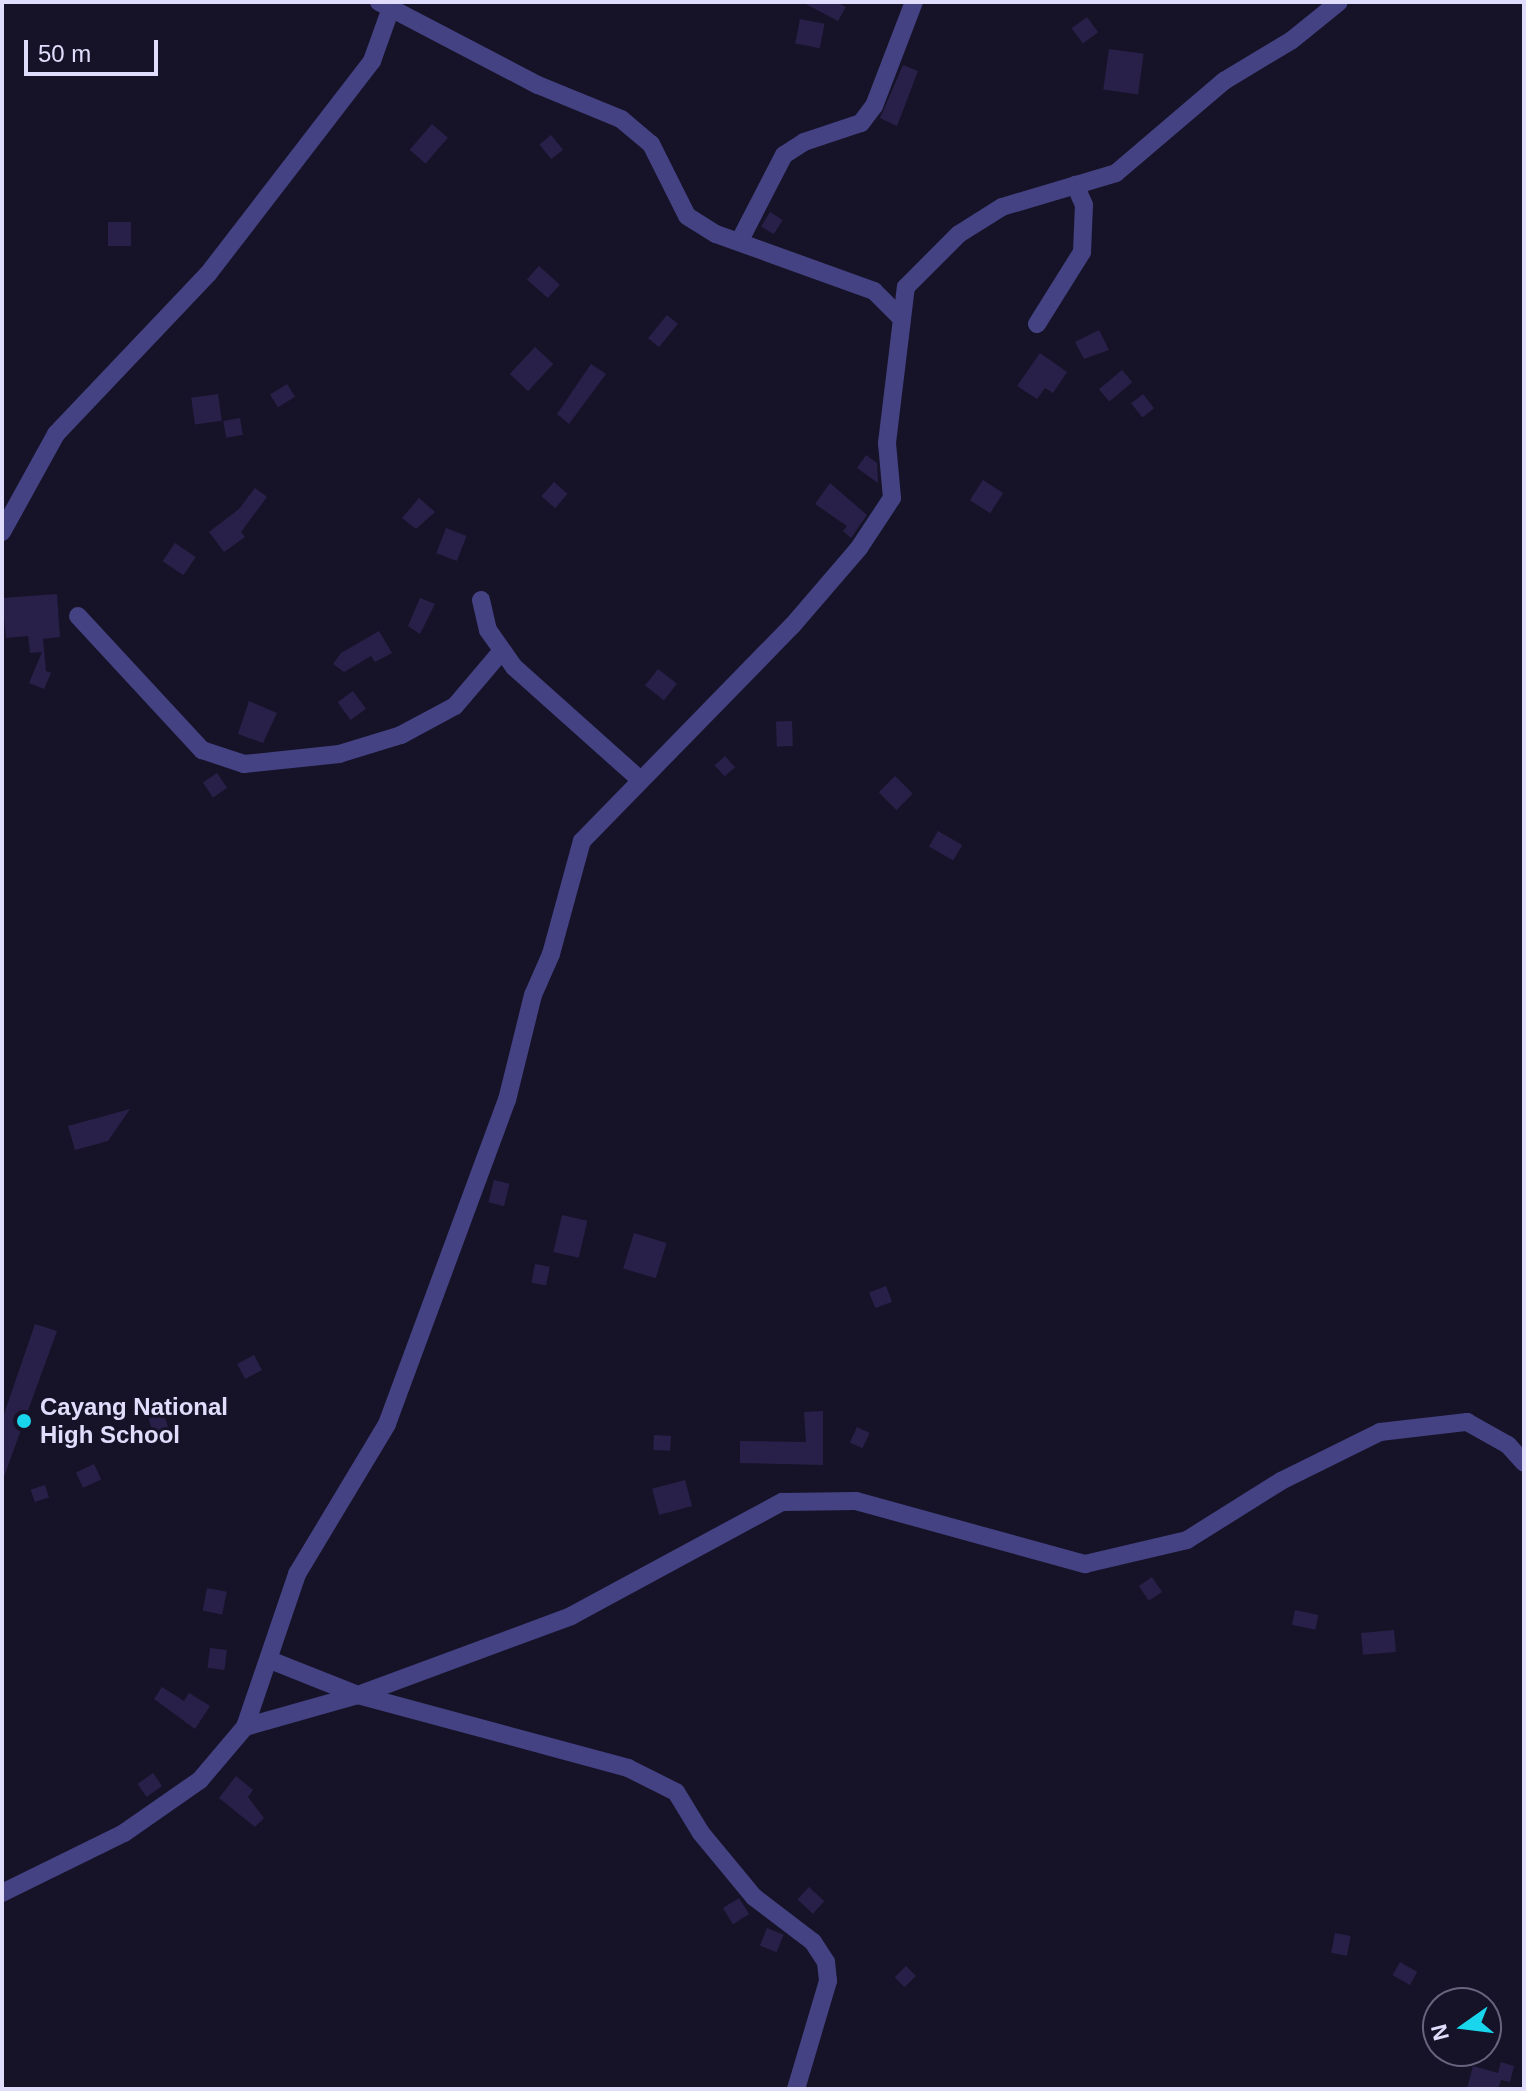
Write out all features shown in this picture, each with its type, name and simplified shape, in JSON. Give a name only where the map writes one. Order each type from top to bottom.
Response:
[{"type":"street","points":[[739,242],[784,155],[804,142],[830,137],[861,123],[874,106],[914,2]]},
{"type":"street","points":[[2,1893],[124,1833],[200,1780],[245,1727],[270,1660],[276,1626],[297,1574],[387,1424],[507,1100],[533,995],[551,954],[582,841],[638,778],[792,626],[884,515],[892,498],[887,443],[899,316],[906,287],[959,234],[1002,207],[1116,173],[1224,81],[1292,40],[1339,2]]},
{"type":"street","points":[[2,532],[56,434],[208,274],[372,61],[385,5],[538,85],[637,129],[651,144],[687,216],[739,242],[874,291],[899,316]]},
{"type":"street","points":[[1037,324],[1082,252],[1084,205],[1075,185]]},
{"type":"street","points":[[481,600],[488,630],[501,652],[638,778]]},
{"type":"street","points":[[78,616],[202,750],[244,764],[339,754],[401,735],[455,706],[501,652]]},
{"type":"street","points":[[245,1727],[358,1695],[571,1616],[782,1502],[856,1501],[1085,1564],[1187,1540],[1281,1481],[1380,1432],[1467,1422],[1508,1445],[1524,1463]]},
{"type":"street","points":[[270,1660],[358,1695],[628,1768],[676,1792],[701,1833],[754,1897],[813,1942],[826,1962],[828,1981],[796,2089]]},
{"type":"building","points":[[802,2],[836,2],[846,7],[838,21]]},
{"type":"building","points":[[1087,17],[1098,32],[1083,44],[1072,28]]},
{"type":"building","points":[[800,19],[825,24],[820,48],[795,44]]},
{"type":"building","points":[[1109,49],[1144,54],[1138,94],[1103,90]]},
{"type":"building","points":[[903,65],[918,71],[897,126],[880,118]]},
{"type":"building","points":[[432,124],[448,138],[426,163],[410,150]]},
{"type":"building","points":[[551,135],[563,150],[551,159],[539,144]]},
{"type":"building","points":[[770,212],[783,220],[774,234],[761,226]]},
{"type":"building","points":[[108,222],[131,222],[131,246],[108,246]]},
{"type":"building","points":[[539,266],[560,285],[548,298],[527,279]]},
{"type":"building","points":[[667,315],[678,324],[659,347],[648,338]]},
{"type":"building","points":[[1099,330],[1109,350],[1084,359],[1075,342]]},
{"type":"building","points":[[535,347],[553,364],[528,391],[510,374]]},
{"type":"building","points":[[1040,353],[1067,372],[1053,393],[1045,388],[1037,399],[1017,386]]},
{"type":"building","points":[[591,364],[606,374],[569,424],[557,414]]},
{"type":"building","points":[[1122,370],[1132,382],[1109,402],[1099,389]]},
{"type":"building","points":[[287,384],[295,397],[278,407],[270,395]]},
{"type":"building","points":[[218,394],[222,421],[195,424],[191,398]]},
{"type":"building","points":[[1143,394],[1154,408],[1142,417],[1131,403]]},
{"type":"building","points":[[240,418],[243,435],[226,438],[223,421]]},
{"type":"building","points":[[866,455],[877,463],[878,483],[857,468]]},
{"type":"building","points":[[983,480],[1003,493],[990,513],[970,500]]},
{"type":"building","points":[[554,482],[568,494],[555,508],[542,496]]},
{"type":"building","points":[[830,483],[867,515],[851,538],[843,531],[847,526],[815,504]]},
{"type":"building","points":[[255,488],[267,497],[241,532],[245,537],[224,552],[209,532],[239,509]]},
{"type":"building","points":[[419,498],[435,512],[416,529],[402,518]]},
{"type":"building","points":[[446,528],[467,536],[457,561],[436,553]]},
{"type":"building","points":[[175,543],[196,557],[183,575],[163,561]]},
{"type":"building","points":[[57,594],[60,637],[43,639],[46,671],[51,673],[44,689],[29,683],[42,652],[30,653],[28,636],[6,638],[2,598]]},
{"type":"building","points":[[420,598],[435,604],[420,634],[408,626]]},
{"type":"building","points":[[379,631],[392,653],[375,662],[371,656],[344,672],[333,664],[341,653]]},
{"type":"building","points":[[658,669],[677,684],[664,700],[645,686]]},
{"type":"building","points":[[353,691],[366,709],[351,720],[338,702]]},
{"type":"building","points":[[249,701],[277,713],[263,743],[238,734]]},
{"type":"building","points":[[792,721],[793,746],[777,747],[776,722]]},
{"type":"building","points":[[725,756],[735,767],[725,777],[715,765]]},
{"type":"building","points":[[217,773],[227,788],[213,797],[203,783]]},
{"type":"building","points":[[895,776],[913,794],[896,810],[879,792]]},
{"type":"building","points":[[938,831],[962,845],[953,861],[929,847]]},
{"type":"building","points":[[130,1109],[108,1141],[75,1150],[68,1126]]},
{"type":"building","points":[[494,1180],[510,1184],[504,1206],[488,1202]]},
{"type":"building","points":[[562,1215],[587,1221],[579,1258],[553,1252]]},
{"type":"building","points":[[634,1233],[667,1243],[656,1278],[623,1268]]},
{"type":"building","points":[[535,1264],[550,1267],[546,1286],[531,1283]]},
{"type":"building","points":[[886,1286],[892,1302],[875,1308],[869,1292]]},
{"type":"building","points":[[35,1324],[57,1331],[2,1482],[2,1420]]},
{"type":"building","points":[[254,1355],[262,1370],[245,1379],[237,1364]]},
{"type":"building","points":[[163,1410],[168,1427],[153,1432],[148,1414]]},
{"type":"building","points":[[823,1411],[823,1465],[740,1463],[740,1441],[806,1442],[804,1412]]},
{"type":"building","points":[[857,1427],[870,1433],[863,1448],[850,1442]]},
{"type":"building","points":[[654,1435],[671,1436],[670,1451],[653,1450]]},
{"type":"building","points":[[94,1464],[101,1479],[83,1488],[76,1472]]},
{"type":"building","points":[[685,1480],[692,1506],[659,1515],[652,1489]]},
{"type":"building","points":[[45,1485],[49,1497],[35,1502],[31,1490]]},
{"type":"building","points":[[1152,1577],[1162,1592],[1149,1601],[1139,1586]]},
{"type":"building","points":[[207,1588],[227,1592],[222,1614],[203,1611]]},
{"type":"building","points":[[1295,1610],[1318,1615],[1315,1630],[1292,1625]]},
{"type":"building","points":[[1394,1630],[1396,1652],[1363,1655],[1361,1633]]},
{"type":"building","points":[[210,1648],[227,1650],[224,1670],[208,1668]]},
{"type":"building","points":[[162,1687],[184,1701],[189,1693],[210,1706],[195,1729],[154,1699]]},
{"type":"building","points":[[153,1773],[162,1786],[147,1797],[137,1784]]},
{"type":"building","points":[[236,1776],[253,1790],[248,1797],[264,1818],[255,1827],[219,1798]]},
{"type":"building","points":[[809,1887],[824,1901],[813,1914],[797,1899]]},
{"type":"building","points":[[739,1898],[749,1914],[733,1924],[723,1908]]},
{"type":"building","points":[[767,1928],[784,1935],[777,1952],[760,1946]]},
{"type":"building","points":[[1335,1933],[1351,1936],[1347,1956],[1331,1953]]},
{"type":"building","points":[[1400,1962],[1417,1972],[1410,1985],[1392,1975]]},
{"type":"building","points":[[906,1966],[916,1976],[905,1987],[895,1977]]},
{"type":"building","points":[[1502,2062],[1514,2066],[1510,2082],[1501,2080],[1498,2089],[1467,2089],[1473,2067],[1498,2073]]},
{"type":"place","name":"Cayang National High School","points":[[24,1421]]}]
